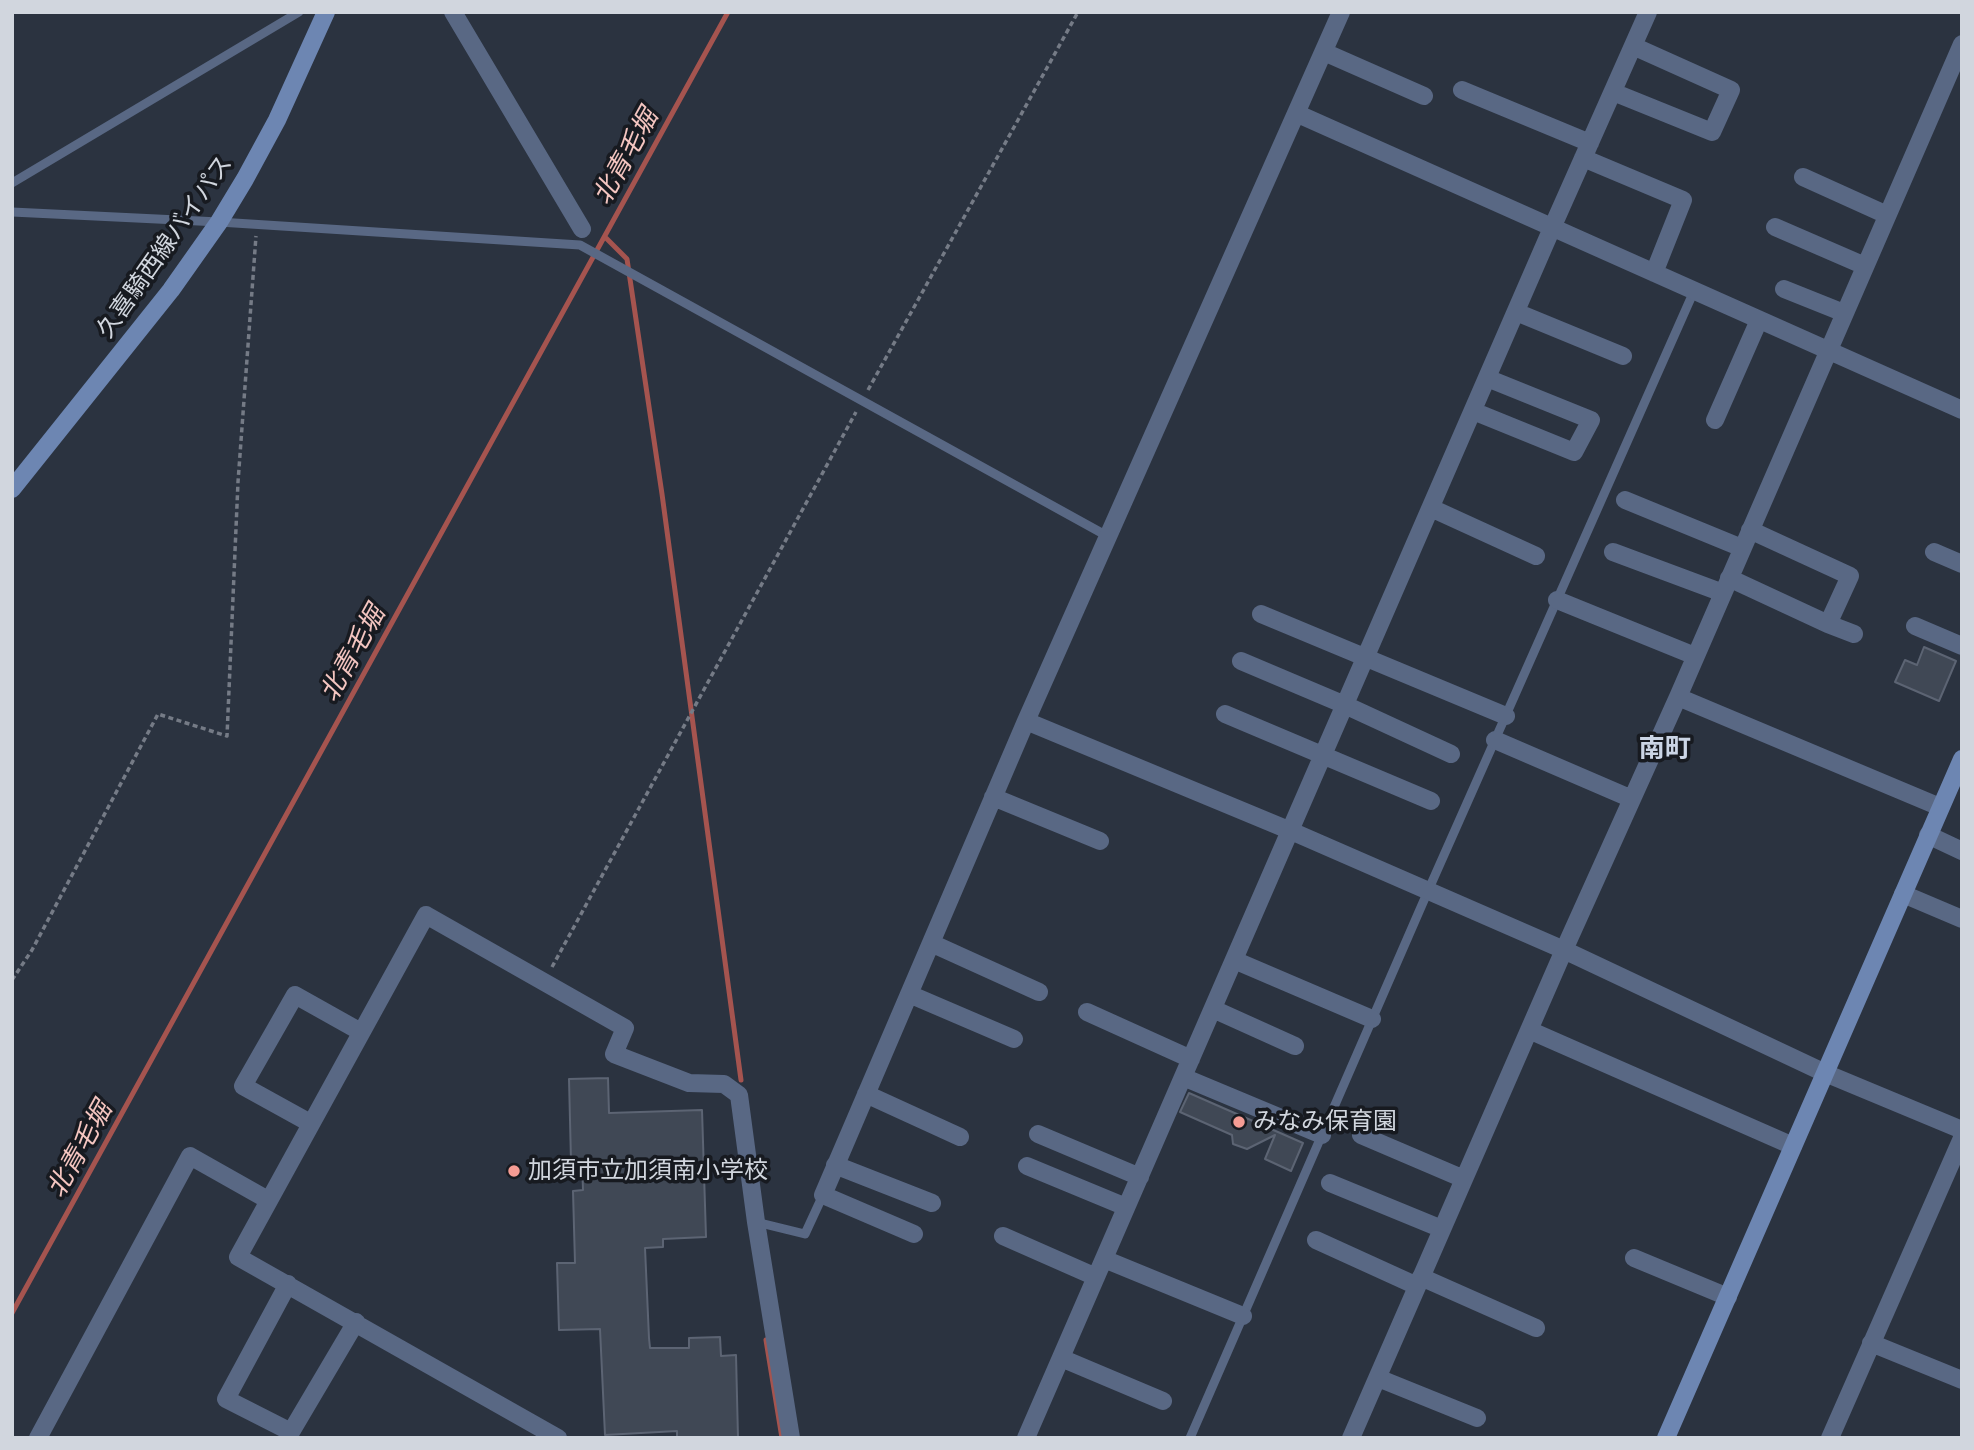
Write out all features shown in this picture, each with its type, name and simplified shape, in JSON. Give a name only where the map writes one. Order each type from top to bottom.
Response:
[{"type":"street","name":"久喜騎西線バイパス","points":[[12,489],[171,290],[219,222],[277,120],[326,12]]},
{"type":"street","points":[[453,12],[582,240]]},
{"type":"street","points":[[914,1234],[822,1195],[1026,721],[1298,114],[1341,12]]},
{"type":"street","points":[[1026,1438],[1648,12]]},
{"type":"street","points":[[1352,1438],[1962,44]]},
{"type":"street","points":[[1613,92],[1712,132],[1731,90],[1633,46]]},
{"type":"street","points":[[1324,52],[1424,96]]},
{"type":"street","points":[[1462,90],[1684,200],[1654,273]]},
{"type":"street","points":[[1298,114],[1962,410]]},
{"type":"street","points":[[1803,177],[1887,215]]},
{"type":"street","points":[[1775,227],[1865,266]]},
{"type":"street","points":[[1784,289],[1844,313]]},
{"type":"street","points":[[1516,312],[1623,356]]},
{"type":"street","points":[[1715,420],[1759,320]]},
{"type":"street","points":[[1473,411],[1574,452],[1591,419],[1487,378]]},
{"type":"street","points":[[1625,500],[1742,548]]},
{"type":"street","points":[[1431,508],[1536,556]]},
{"type":"street","points":[[1750,530],[1850,576],[1828,624]]},
{"type":"street","points":[[1613,552],[1726,586],[1854,634]]},
{"type":"street","points":[[1934,552],[1962,564]]},
{"type":"street","points":[[1557,600],[1695,656]]},
{"type":"street","points":[[1261,614],[1506,716]]},
{"type":"street","points":[[1915,626],[1962,646]]},
{"type":"street","points":[[1241,662],[1345,705],[1451,754]]},
{"type":"street","points":[[1678,697],[1940,807]]},
{"type":"street","points":[[1225,714],[1431,801]]},
{"type":"street","points":[[1026,721],[1291,831],[1564,950],[1825,1073],[1962,1130]]},
{"type":"street","points":[[1495,740],[1632,799]]},
{"type":"street","points":[[1666,1438],[1962,759]]},
{"type":"street","points":[[993,797],[1100,841]]},
{"type":"street","points":[[1928,835],[1962,851]]},
{"type":"street","points":[[1903,894],[1962,919]]},
{"type":"street","points":[[558,1438],[238,1257],[426,915],[625,1028],[614,1054],[689,1083],[724,1084],[739,1095],[755,1222],[792,1437]]},
{"type":"street","points":[[931,943],[1040,992]]},
{"type":"street","points":[[1234,960],[1372,1019]]},
{"type":"street","points":[[909,994],[1014,1038]]},
{"type":"street","points":[[310,1123],[243,1086],[295,995],[361,1032]]},
{"type":"street","points":[[1213,1010],[1295,1046]]},
{"type":"street","points":[[1087,1012],[1191,1059]]},
{"type":"street","points":[[1529,1030],[1793,1146]]},
{"type":"street","points":[[1183,1077],[1322,1135]]},
{"type":"street","points":[[866,1094],[960,1137]]},
{"type":"street","points":[[1038,1134],[1140,1177]]},
{"type":"street","points":[[1361,1135],[1464,1179]]},
{"type":"street","points":[[1830,1438],[1962,1138]]},
{"type":"street","points":[[38,1438],[190,1156],[268,1200]]},
{"type":"street","points":[[835,1165],[932,1203]]},
{"type":"street","points":[[1027,1166],[1126,1207]]},
{"type":"street","points":[[1330,1183],[1442,1229]]},
{"type":"street","points":[[1003,1236],[1096,1277]]},
{"type":"street","points":[[1316,1240],[1536,1328]]},
{"type":"street","points":[[1634,1258],[1728,1297]]},
{"type":"street","points":[[1104,1259],[1243,1316]]},
{"type":"street","points":[[288,1284],[226,1399],[289,1435],[356,1322]]},
{"type":"street","points":[[1871,1343],[1962,1380]]},
{"type":"street","points":[[1060,1358],[1163,1401]]},
{"type":"street","points":[[1378,1378],[1477,1418]]},
{"type":"lane","points":[[12,183],[299,12]]},
{"type":"lane","points":[[12,212],[582,240],[606,259],[1109,537]]},
{"type":"lane","points":[[1190,1438],[1428,891],[1694,291]]},
{"type":"lane","points":[[755,1222],[805,1234],[822,1195]]},
{"type":"path","points":[[545,981],[1078,12]]},
{"type":"path","points":[[12,980],[32,950],[159,714],[227,736],[238,482],[257,224]]},
{"type":"building","points":[[1924,647],[1956,661],[1939,701],[1895,682],[1905,660],[1917,665]]},
{"type":"building","points":[[608,1078],[609,1113],[702,1110],[706,1237],[663,1239],[663,1247],[645,1248],[650,1348],[689,1348],[689,1338],[720,1337],[721,1356],[736,1355],[738,1438],[677,1438],[677,1431],[605,1435],[600,1329],[559,1330],[557,1263],[575,1263],[573,1191],[583,1190],[582,1161],[571,1161],[569,1079]]},
{"type":"building","points":[[1189,1093],[1303,1143],[1291,1171],[1265,1159],[1275,1135],[1247,1149],[1233,1144],[1232,1135],[1180,1112]]},
{"type":"waterway","name":"北青毛堀","points":[[12,1313],[728,12]]},
{"type":"waterway","points":[[605,237],[627,259],[662,494],[741,1080]]},
{"type":"waterway","points":[[766,1340],[782,1438]]},
{"type":"place","name":"みなみ保育園","points":[[1239,1122]]},
{"type":"place","name":"加須市立加須南小学校","points":[[514,1171]]},
{"type":"district","name":"南町","points":[[1665,749]]}]
